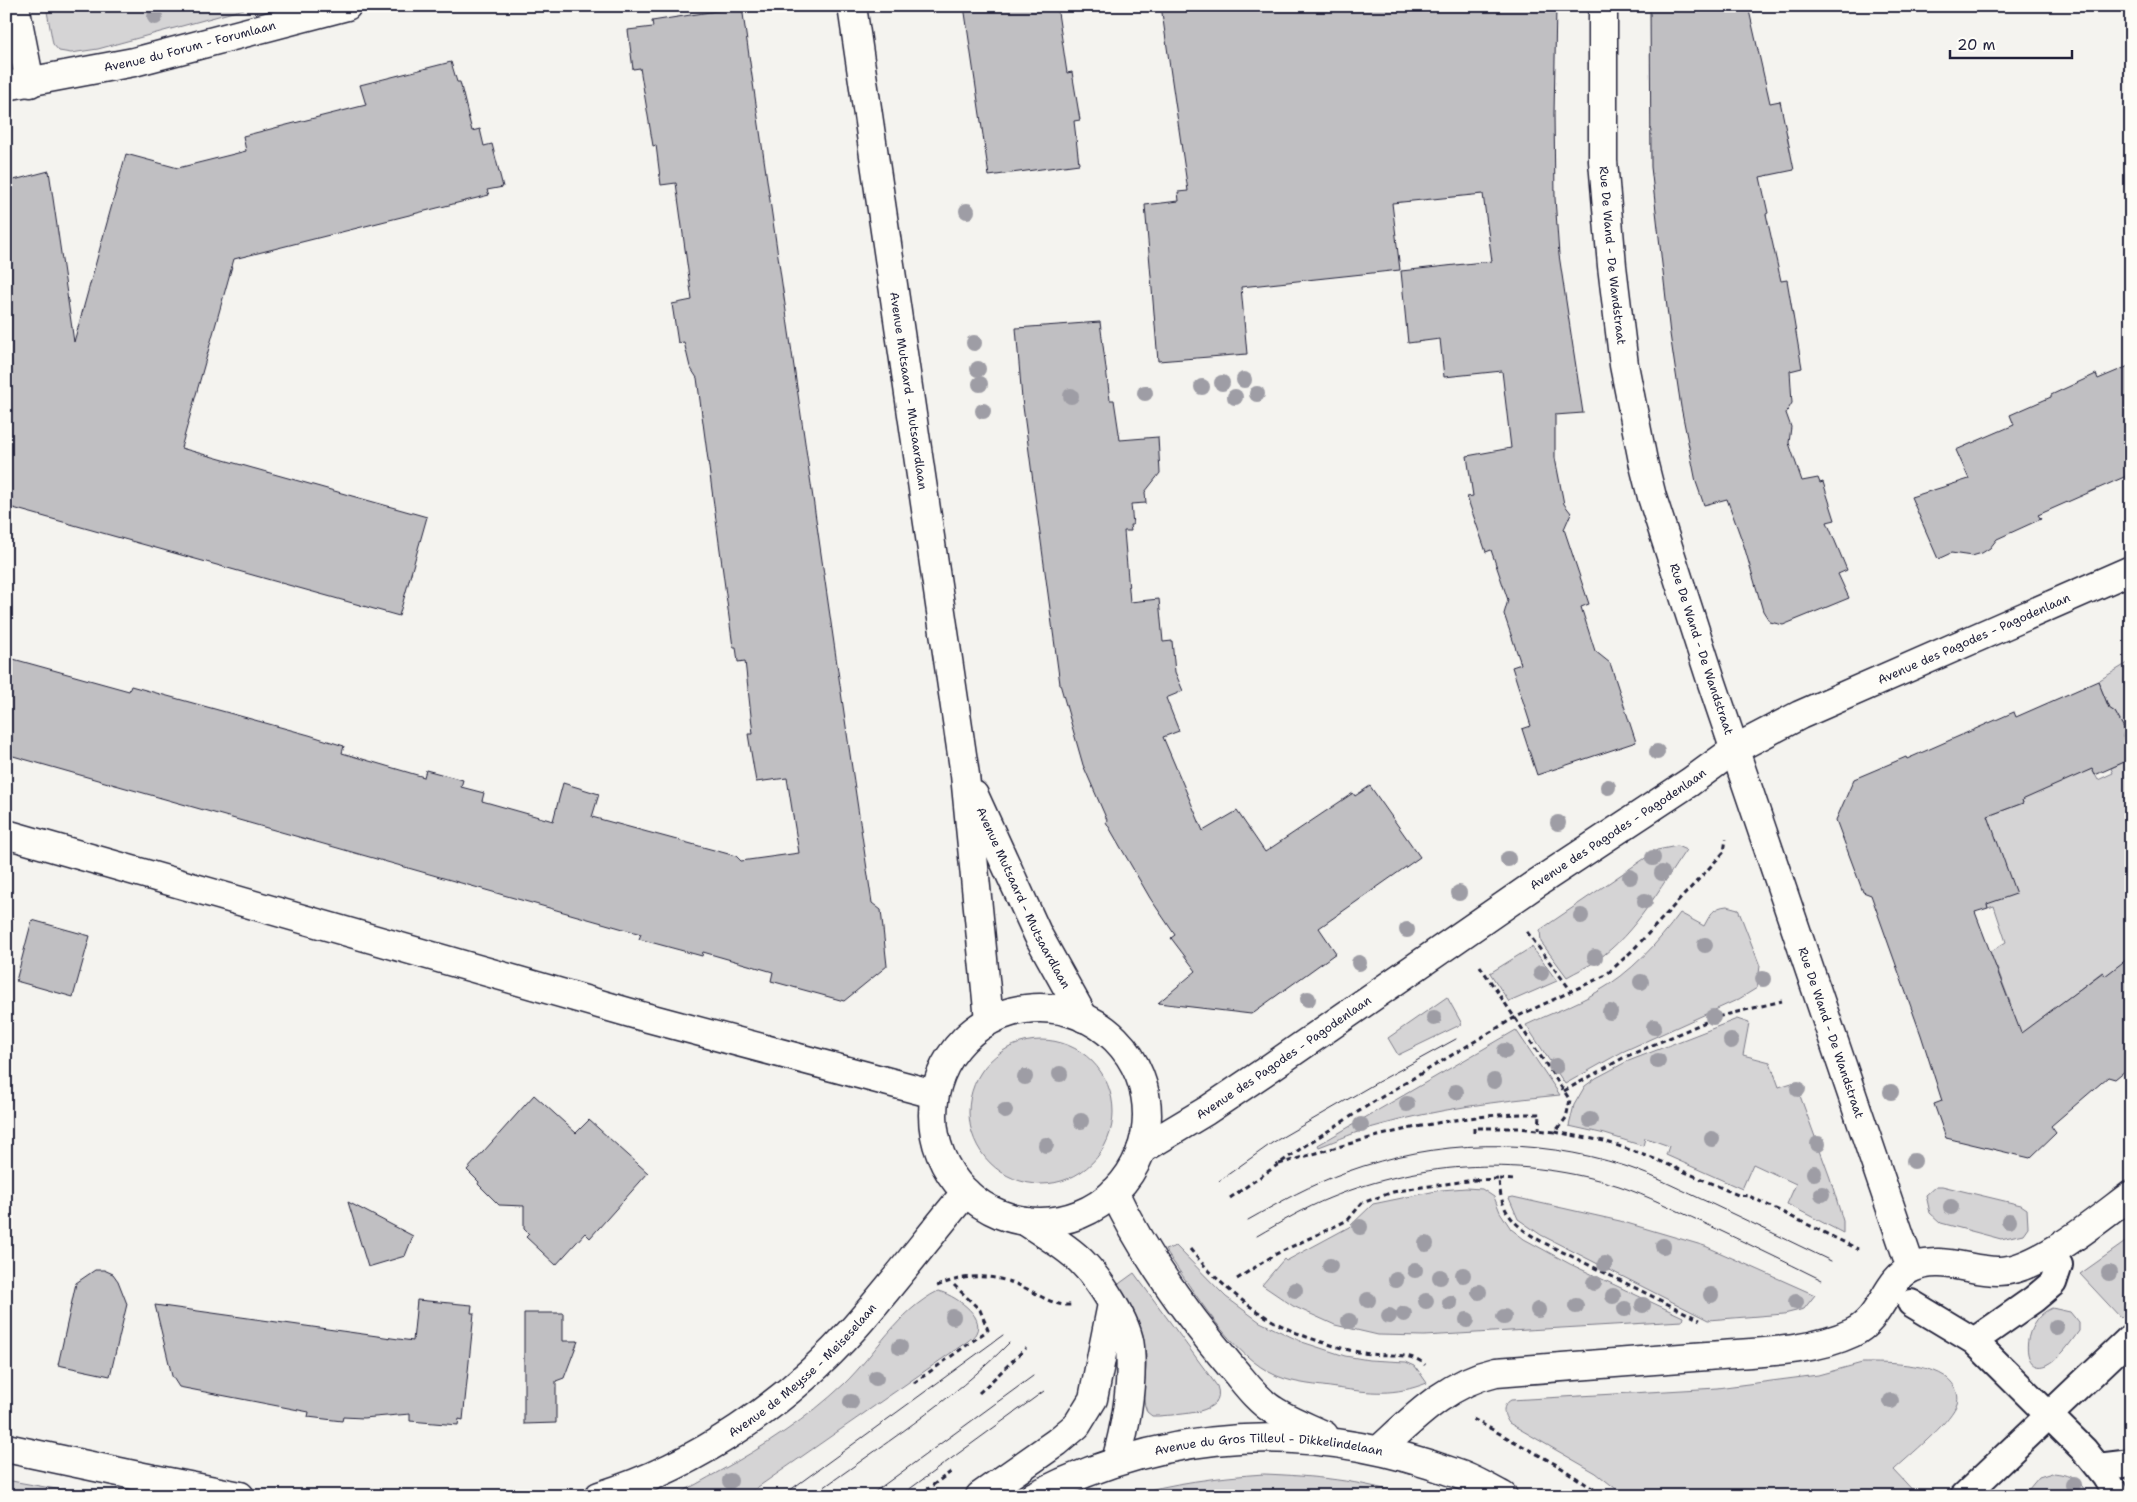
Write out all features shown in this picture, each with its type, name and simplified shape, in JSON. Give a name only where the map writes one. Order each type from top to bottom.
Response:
[{"type":"main road","name":"Avenue du Forum - Forumlaan","points":[[16,6],[18,85],[134,62],[347,6]]},
{"type":"main road","name":"Avenue Mutsaard - Mutsaardlaan","points":[[852,6],[965,775],[989,1020]]},
{"type":"main road","name":"Rue De Wand - De Wandstraat","points":[[1603,6],[1603,160],[1612,266],[1632,409],[1652,497],[1735,749],[1911,1268]]},
{"type":"main road","name":"Avenue des Pagodes - Pagodenlaan","points":[[1141,1150],[1206,1111],[1264,1072],[1537,883],[1690,782],[1735,749],[1800,715],[2131,570]]},
{"type":"main road","name":"Avenue Mutsaard - Mutsaardlaan","points":[[965,775],[1038,934],[1084,1018]]},
{"type":"main road","points":[[6,834],[641,1016],[934,1094]]},
{"type":"main road","points":[[1024,1009],[1059,1011],[1084,1018],[1106,1030],[1124,1048],[1137,1070],[1145,1094],[1147,1121],[1141,1150],[1130,1172],[1114,1192],[1088,1210],[1057,1221],[1025,1221],[1000,1215],[979,1204],[955,1182],[939,1155],[932,1125],[934,1094],[945,1064],[964,1039],[989,1020],[1024,1009]]},
{"type":"main road","name":"Avenue de Meysse - Meiseselaan","points":[[599,1496],[631,1485],[707,1448],[763,1412],[789,1391],[815,1368],[855,1327],[966,1192]]},
{"type":"main road","points":[[1114,1192],[1130,1227],[1172,1288],[1214,1346],[1254,1394],[1272,1410],[1339,1442]]},
{"type":"main road","points":[[1379,1450],[1445,1393],[1459,1384],[1496,1372],[1779,1350],[1836,1340],[1866,1326],[1874,1317],[1898,1279],[1911,1268],[1929,1263],[1946,1263],[1998,1271],[2014,1269],[2026,1265],[2072,1238],[2131,1195]]},
{"type":"main road","points":[[1025,1221],[1059,1243],[1082,1262],[1098,1282],[1124,1327],[1130,1346],[1129,1391],[1125,1421],[1116,1461]]},
{"type":"main road","points":[[980,1496],[1057,1442],[1077,1425],[1092,1399],[1112,1304]]},
{"type":"main road","name":"Avenue du Gros Tilleul - Dikkelindelaan","points":[[1034,1496],[1062,1481],[1116,1461],[1171,1447],[1226,1439],[1283,1438],[1339,1442],[1379,1450],[1457,1473],[1503,1496]]},
{"type":"main road","points":[[6,1448],[124,1474],[240,1496]]},
{"type":"street","points":[[1974,1341],[2034,1299],[2053,1283],[2059,1265]]},
{"type":"street","points":[[1911,1303],[1974,1341],[2049,1415],[2098,1467],[2117,1496]]},
{"type":"street","points":[[1964,1496],[2131,1337]]},
{"type":"street","points":[[2098,1467],[2131,1463]]},
{"type":"path","points":[[1230,1198],[1276,1164],[1375,1100],[1514,1018],[1606,975],[1620,964],[1724,852]]},
{"type":"path","points":[[1526,931],[1572,992]]},
{"type":"path","points":[[1476,961],[1570,1100],[1566,1118],[1555,1132]]},
{"type":"path","points":[[1564,1091],[1624,1058],[1717,1017],[1786,1000]]},
{"type":"path","points":[[1276,1164],[1408,1128],[1474,1116],[1506,1113],[1540,1114],[1539,1130]]},
{"type":"path","points":[[1474,1133],[1474,1128],[1539,1130],[1604,1142],[1660,1161],[1738,1195],[1749,1196],[1858,1250]]},
{"type":"path","points":[[1475,1175],[1475,1180]]},
{"type":"path","points":[[1499,1179],[1500,1198],[1504,1207],[1509,1216],[1523,1229],[1591,1266],[1706,1322]]},
{"type":"path","points":[[1237,1279],[1274,1255],[1348,1220],[1362,1203],[1393,1192],[1415,1188],[1475,1180],[1515,1180]]},
{"type":"path","points":[[914,1383],[988,1330],[980,1310],[954,1285]]},
{"type":"path","points":[[979,1393],[1026,1348]]},
{"type":"path","points":[[1472,1419],[1557,1465],[1604,1496]]},
{"type":"path","points":[[918,1496],[946,1475]]},
{"type":"shaded area","points":[[46,6],[255,6],[98,49],[71,53],[59,51],[53,44]]},
{"type":"shaded area","points":[[2131,661],[2131,756],[2123,737],[2124,728],[2115,712],[2109,708],[2098,681]]},
{"type":"shaded area","points":[[2131,759],[2131,956],[2124,961],[2126,964],[2107,978],[2102,972],[2044,1017],[2017,1043],[1977,1016],[2011,1005],[1997,968],[1988,953],[2006,942],[1994,906],[1988,908],[1976,872],[1988,816],[2023,803],[2019,794],[2092,769],[2098,780],[2113,773],[2111,768]]},
{"type":"shaded area","points":[[1677,846],[1686,850],[1657,894],[1624,937],[1594,962],[1567,977],[1541,942],[1540,930],[1657,850]]},
{"type":"shaded area","points":[[1727,906],[1738,909],[1760,966],[1757,988],[1739,999],[1622,1052],[1565,1084],[1526,1025],[1589,997],[1621,976],[1653,947],[1680,913],[1704,926],[1715,910]]},
{"type":"shaded area","points":[[1532,947],[1557,981],[1509,1002],[1490,973]]},
{"type":"shaded area","points":[[1447,997],[1462,1024],[1398,1055],[1388,1038]]},
{"type":"shaded area","points":[[1737,1019],[1749,1023],[1743,1055],[1770,1062],[1779,1087],[1795,1082],[1830,1178],[1843,1221],[1843,1233],[1787,1204],[1796,1184],[1753,1164],[1742,1189],[1666,1155],[1669,1146],[1645,1138],[1643,1146],[1605,1134],[1569,1126],[1574,1105],[1585,1086],[1596,1078],[1626,1062]]},
{"type":"shaded area","points":[[1516,1030],[1560,1095],[1445,1110],[1370,1128],[1319,1147],[1318,1145]]},
{"type":"shaded area","points":[[1041,1040],[1069,1045],[1092,1061],[1108,1084],[1113,1112],[1108,1140],[1092,1163],[1069,1179],[1041,1184],[1013,1179],[990,1163],[974,1140],[969,1112],[974,1084],[990,1061],[1013,1045]]},
{"type":"shaded area","points":[[1936,1186],[2021,1205],[2027,1209],[2028,1227],[2023,1234],[2001,1239],[1941,1223],[1930,1213],[1926,1195]]},
{"type":"shaded area","points":[[1482,1189],[1494,1197],[1500,1212],[1511,1229],[1524,1239],[1570,1264],[1683,1317],[1682,1321],[1424,1336],[1378,1335],[1335,1325],[1293,1306],[1262,1285],[1284,1259],[1286,1261],[1349,1227],[1373,1204],[1441,1190]]},
{"type":"shaded area","points":[[1513,1197],[1620,1221],[1705,1246],[1815,1295],[1804,1309],[1784,1314],[1708,1320],[1541,1235],[1518,1219],[1509,1198]]},
{"type":"shaded area","points":[[2131,1238],[2131,1308],[2121,1318],[2080,1274]]},
{"type":"shaded area","points":[[1176,1246],[1226,1297],[1260,1322],[1302,1342],[1345,1356],[1369,1360],[1406,1362],[1415,1366],[1427,1383],[1393,1392],[1349,1390],[1292,1381],[1260,1367],[1229,1338],[1201,1303],[1165,1250]]},
{"type":"shaded area","points":[[1134,1273],[1217,1386],[1218,1396],[1215,1403],[1208,1408],[1189,1413],[1159,1416],[1152,1416],[1147,1412],[1144,1398],[1146,1354],[1144,1345],[1134,1318],[1116,1286]]},
{"type":"shaded area","points":[[938,1291],[951,1296],[966,1306],[976,1319],[978,1326],[976,1333],[968,1341],[745,1496],[673,1496],[753,1452],[815,1409],[856,1372],[899,1321],[924,1299]]},
{"type":"shaded area","points":[[2052,1308],[2070,1312],[2079,1323],[2079,1331],[2056,1359],[2047,1365],[2038,1366],[2032,1363],[2028,1355],[2029,1335],[2041,1315]]},
{"type":"shaded area","points":[[1862,1363],[1899,1364],[1927,1369],[1949,1379],[1956,1390],[1958,1402],[1952,1413],[1919,1448],[1894,1470],[1918,1496],[1625,1496],[1596,1473],[1509,1423],[1504,1413],[1504,1408],[1511,1400],[1717,1388],[1818,1375]]},
{"type":"shaded area","points":[[2052,1473],[2069,1476],[2074,1479],[2082,1486],[2088,1496],[2023,1496],[2039,1477]]},
{"type":"shaded area","points":[[1264,1474],[1336,1480],[1372,1486],[1407,1496],[1126,1496],[1195,1481]]},
{"type":"shaded area","points":[[6,1480],[95,1496],[6,1496]]},
{"type":"building","points":[[964,6],[1057,6],[1067,73],[1072,72],[1080,120],[1074,121],[1079,164],[989,176]]},
{"type":"building","points":[[1161,6],[1556,6],[1555,198],[1559,255],[1583,413],[1555,415],[1555,458],[1564,504],[1571,513],[1564,529],[1589,604],[1581,607],[1595,651],[1610,663],[1636,742],[1537,775],[1522,729],[1531,726],[1512,667],[1521,664],[1504,614],[1508,600],[1491,550],[1486,552],[1467,497],[1473,496],[1467,456],[1511,448],[1502,371],[1444,377],[1440,339],[1408,343],[1401,271],[1492,261],[1483,194],[1392,203],[1400,270],[1241,287],[1247,354],[1158,361],[1145,205],[1179,201],[1178,192],[1188,191]]},
{"type":"building","points":[[1650,6],[1748,6],[1770,103],[1780,101],[1794,170],[1760,177],[1781,281],[1787,280],[1802,368],[1790,371],[1792,403],[1786,413],[1791,427],[1789,443],[1802,481],[1818,478],[1820,483],[1823,482],[1835,520],[1827,522],[1847,570],[1838,574],[1849,598],[1783,625],[1770,622],[1763,611],[1744,546],[1727,499],[1704,505],[1696,482],[1681,407],[1670,334],[1651,167]]},
{"type":"building","points":[[742,7],[872,903],[881,910],[887,966],[844,1001],[771,981],[773,972],[703,952],[702,956],[639,939],[641,934],[6,754],[6,657],[129,691],[131,686],[309,735],[344,746],[342,753],[424,777],[426,770],[463,780],[461,787],[484,793],[482,801],[553,821],[563,783],[599,794],[592,817],[736,856],[741,861],[799,853],[787,778],[756,782],[748,734],[753,734],[745,661],[738,662],[736,647],[733,647],[697,378],[690,367],[684,342],[678,343],[672,304],[692,300],[676,183],[661,185],[656,145],[653,146],[640,68],[633,69],[628,30],[653,27],[652,21]]},
{"type":"building","points":[[451,62],[457,82],[460,82],[472,131],[480,129],[484,146],[492,144],[503,187],[487,190],[489,195],[234,259],[181,448],[427,517],[399,616],[6,506],[6,182],[49,171],[74,342],[126,154],[178,168],[246,151],[243,136],[366,105],[360,85]]},
{"type":"building","points":[[1100,322],[1110,400],[1114,400],[1120,440],[1158,437],[1160,473],[1145,492],[1146,503],[1131,504],[1133,525],[1130,525],[1131,531],[1124,531],[1130,602],[1159,599],[1163,642],[1172,641],[1175,672],[1183,691],[1166,698],[1179,731],[1163,737],[1203,831],[1237,811],[1265,852],[1353,793],[1355,796],[1370,786],[1420,857],[1319,928],[1336,953],[1251,1014],[1158,1003],[1196,971],[1171,938],[1175,935],[1150,898],[1106,822],[1107,820],[1083,765],[1060,684],[1022,399],[1016,328]]},
{"type":"building","points":[[2131,365],[2131,474],[2038,515],[2041,519],[1997,539],[1990,548],[1982,553],[1972,556],[1951,553],[1938,559],[1911,497],[1969,479],[1956,450],[2014,425],[2010,415],[2051,397],[2051,395],[2096,374],[2098,379]]},
{"type":"building","points":[[2098,681],[2109,708],[2115,712],[2124,728],[2123,737],[2131,759],[2095,775],[2092,769],[2022,800],[2023,803],[1988,816],[2016,894],[1987,904],[1988,908],[1975,912],[2021,1033],[2103,972],[2105,976],[2131,956],[2131,1066],[2115,1079],[2108,1077],[2051,1126],[2056,1133],[2030,1158],[1946,1138],[1934,1104],[1942,1101],[1921,1035],[1871,895],[1863,892],[1836,820],[1854,779],[1906,757],[1907,759],[2014,712],[2016,717]]},
{"type":"building","points":[[32,920],[90,936],[73,997],[16,981]]},
{"type":"building","points":[[534,1095],[576,1133],[589,1120],[648,1173],[590,1238],[585,1233],[556,1265],[526,1237],[529,1234],[524,1229],[524,1206],[499,1205],[467,1170]]},
{"type":"building","points":[[348,1202],[413,1236],[405,1256],[368,1267]]},
{"type":"building","points":[[95,1270],[104,1270],[113,1274],[118,1281],[127,1304],[110,1376],[58,1365],[76,1283]]},
{"type":"building","points":[[417,1300],[472,1305],[471,1313],[474,1313],[463,1420],[459,1419],[458,1425],[410,1421],[410,1414],[363,1418],[343,1417],[342,1421],[308,1417],[309,1412],[179,1387],[172,1376],[155,1305],[413,1341]]},
{"type":"building","points":[[524,1313],[563,1313],[563,1341],[578,1341],[564,1378],[556,1381],[556,1423],[524,1424]]},
{"type":"tram line","points":[[1219,1181],[1272,1143],[1456,1039]]},
{"type":"tram line","points":[[1248,1220],[1321,1182],[1380,1161],[1450,1148],[1520,1146],[1590,1157],[1636,1170],[1831,1261]]},
{"type":"tram line","points":[[1257,1236],[1311,1206],[1365,1185],[1437,1170],[1474,1166],[1510,1167],[1547,1170],[1583,1176],[1619,1186],[1702,1222],[1822,1280]]},
{"type":"tram line","points":[[782,1496],[1003,1335]]},
{"type":"tram line","points":[[812,1496],[939,1404],[987,1365],[1009,1343]]},
{"type":"tram line","points":[[869,1496],[1033,1376]]},
{"type":"tram line","points":[[900,1496],[1044,1391]]}]
